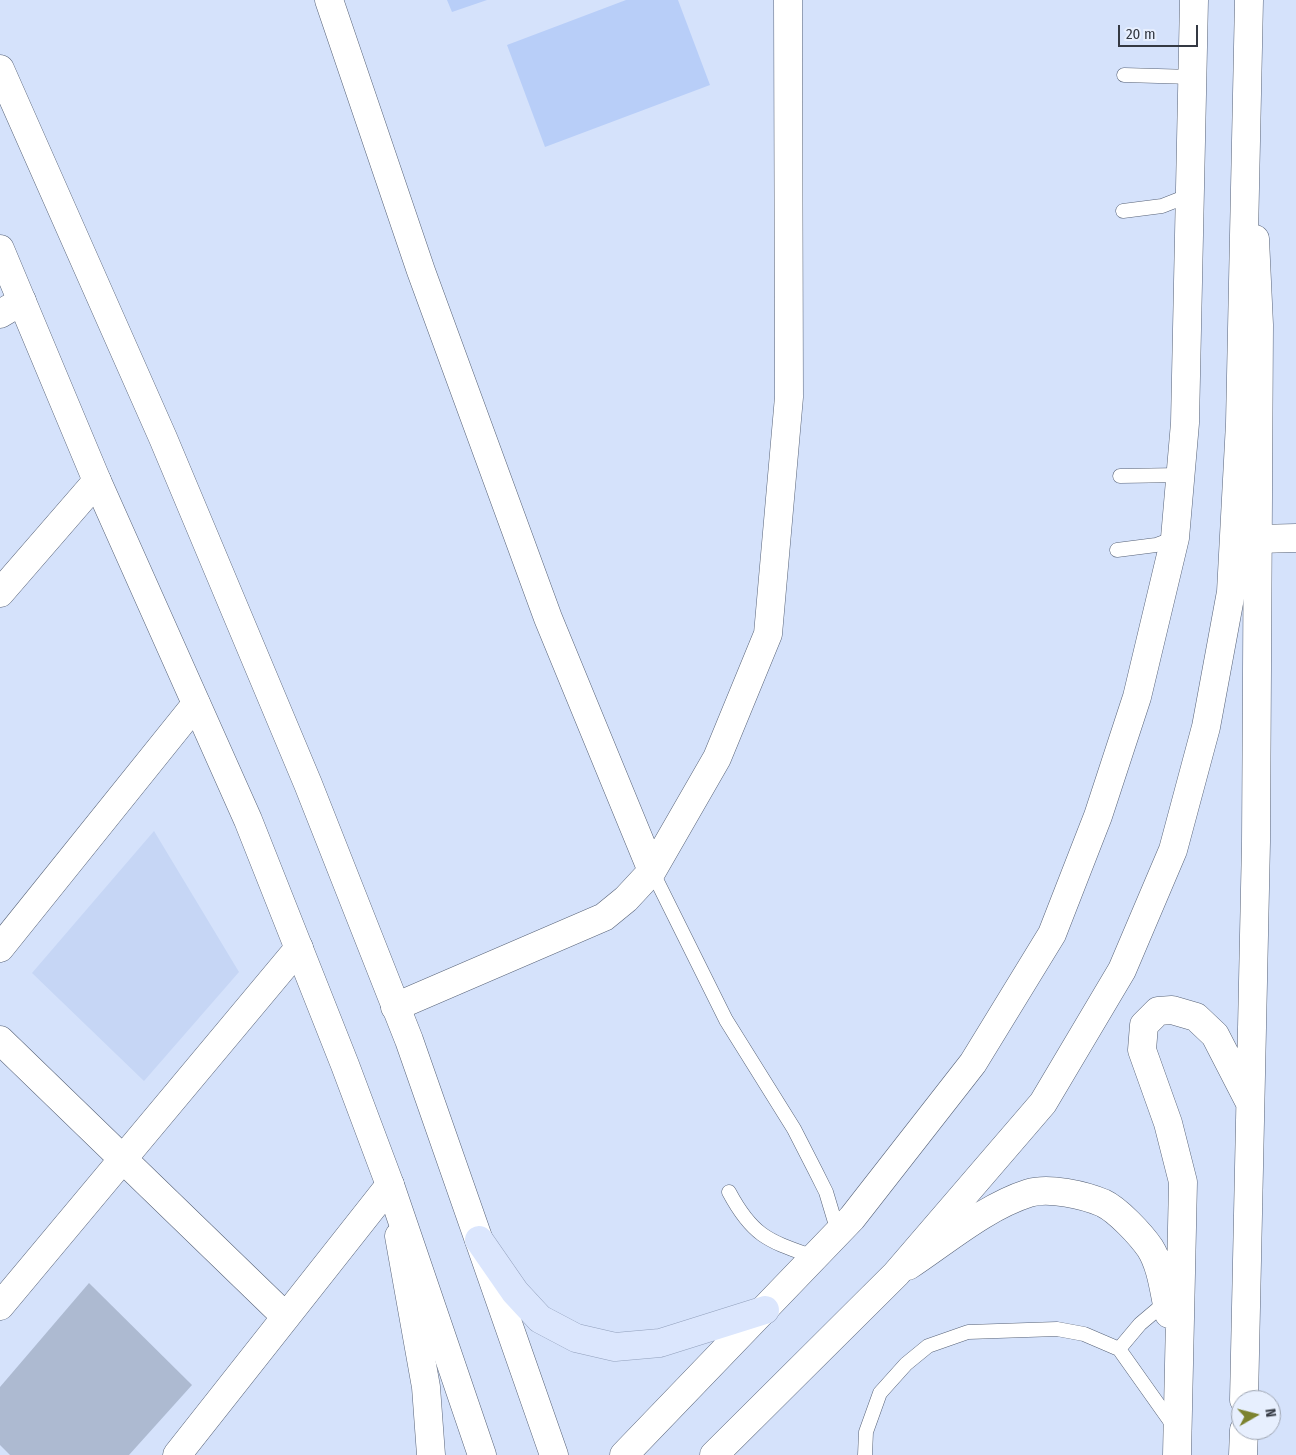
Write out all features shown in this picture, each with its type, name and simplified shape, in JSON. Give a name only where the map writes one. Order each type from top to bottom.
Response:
[{"type":"main road","points":[[479,1240],[515,1292],[540,1319],[576,1338],[615,1347],[660,1343],[765,1310]]},
{"type":"street","points":[[329,0],[421,271],[548,618],[652,871]]},
{"type":"street","points":[[396,1008],[604,917],[626,899],[652,871],[717,758],[768,634],[789,397],[788,0]]},
{"type":"street","points":[[624,1455],[838,1232],[973,1063],[1052,934],[1098,816],[1137,697],[1175,538],[1185,423],[1194,0]]},
{"type":"street","points":[[720,1451],[896,1274],[1043,1103],[1122,970],[1174,850],[1206,727],[1231,592],[1240,423],[1249,0]]},
{"type":"street","points":[[0,69],[167,447],[308,784],[396,1008],[554,1455]]},
{"type":"street","points":[[1244,1390],[1256,842],[1259,325],[1248,72]]},
{"type":"street","points":[[0,249],[11,307],[97,481],[248,820],[390,1185],[482,1455]]},
{"type":"street","points":[[0,593],[97,481]]},
{"type":"street","points":[[1258,539],[1296,538]]},
{"type":"street","points":[[0,948],[196,704]]},
{"type":"street","points":[[0,1306],[299,948]]},
{"type":"street","points":[[1177,1443],[1183,1182],[1168,1123],[1142,1050],[1144,1026],[1158,1012],[1172,1010],[1196,1016],[1215,1034],[1251,1105]]},
{"type":"street","points":[[0,1040],[286,1317]]},
{"type":"street","points":[[178,1455],[390,1185]]},
{"type":"street","points":[[390,1185],[426,1387],[431,1455]]},
{"type":"street","points":[[896,1274],[999,1206],[1031,1193],[1066,1192],[1105,1204],[1131,1226],[1150,1249],[1160,1273],[1178,1360]]},
{"type":"street","points":[[1243,1455],[1244,1440]]},
{"type":"lane","points":[[1124,75],[1192,77]]},
{"type":"lane","points":[[1123,211],[1162,206],[1190,195]]},
{"type":"lane","points":[[1120,476],[1180,476]]},
{"type":"lane","points":[[1117,550],[1156,545],[1175,538]]},
{"type":"lane","points":[[652,871],[726,1020],[794,1129],[826,1192],[838,1232]]},
{"type":"lane","points":[[729,1192],[740,1212],[754,1230],[770,1241],[814,1257]]},
{"type":"lane","points":[[1119,1349],[1140,1324],[1166,1302]]},
{"type":"lane","points":[[865,1455],[866,1432],[880,1393],[906,1364],[928,1346],[968,1332],[1057,1329],[1084,1334],[1119,1349],[1177,1443]]},
{"type":"shaded area","points":[[447,0],[487,0],[452,12]]},
{"type":"shaded area","points":[[626,0],[678,0],[710,85],[545,147],[507,45]]},
{"type":"shaded area","points":[[154,831],[239,972],[144,1081],[32,973]]},
{"type":"building","points":[[89,1283],[192,1385],[129,1455],[10,1455],[0,1445],[0,1387]]}]
